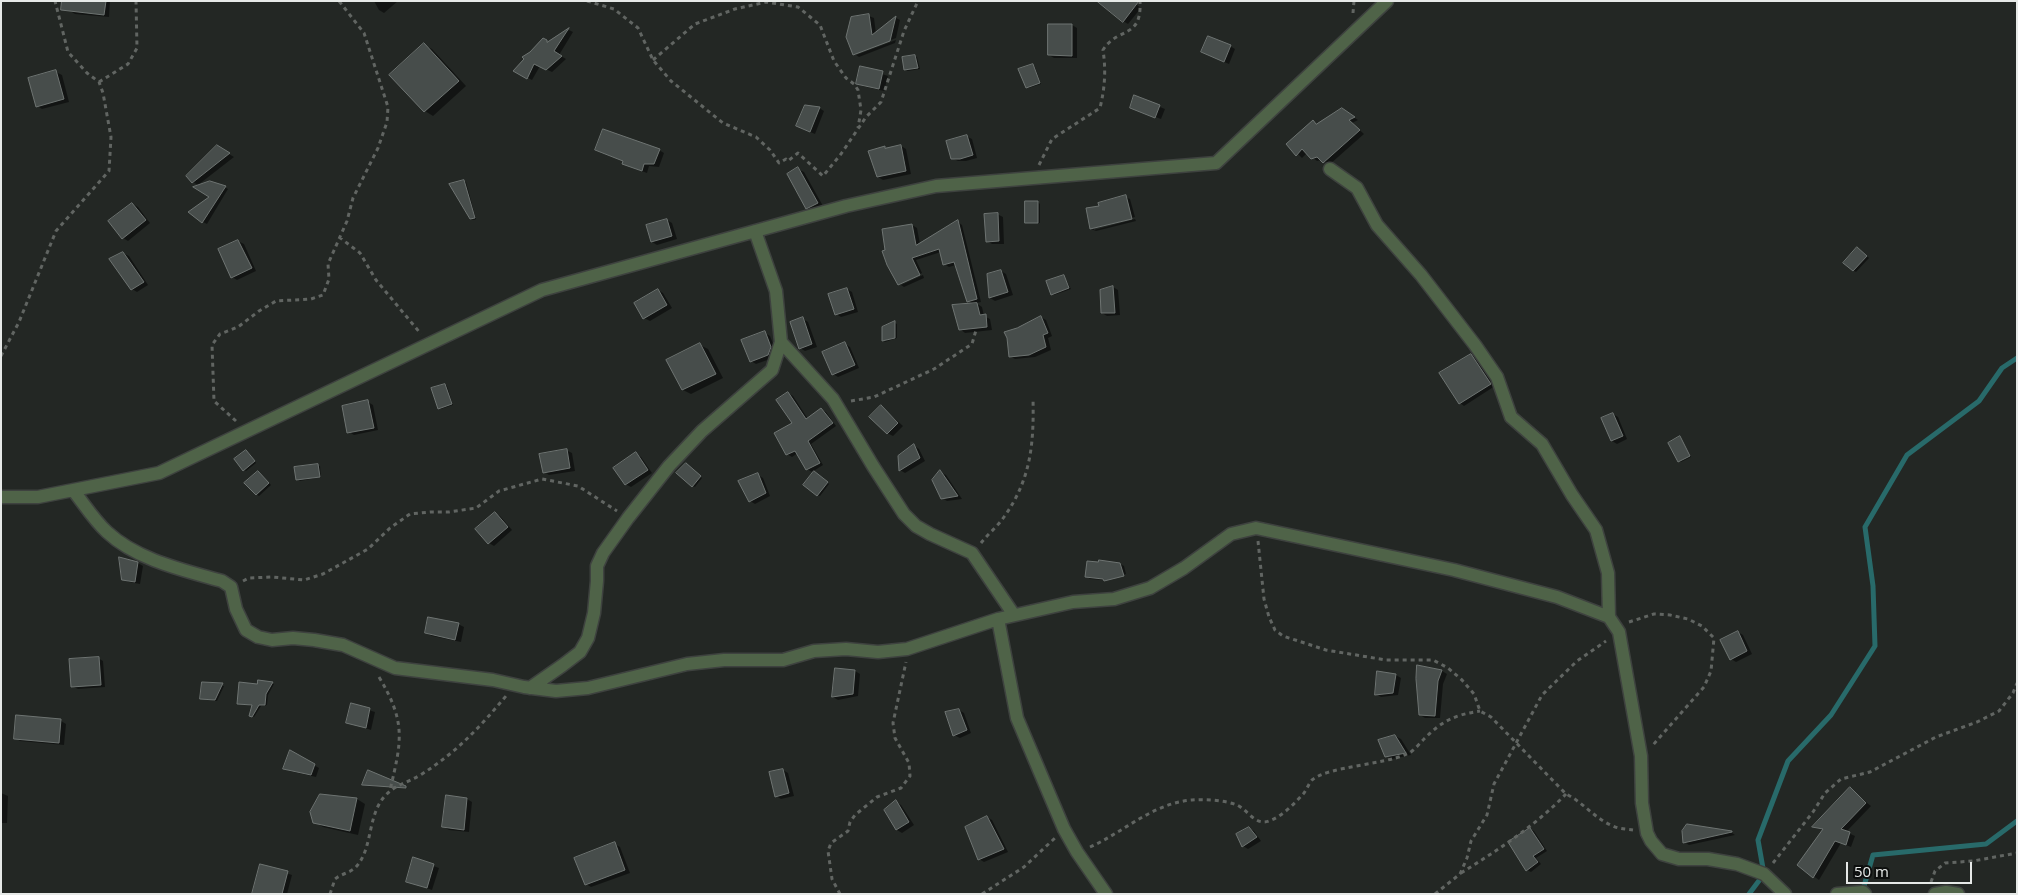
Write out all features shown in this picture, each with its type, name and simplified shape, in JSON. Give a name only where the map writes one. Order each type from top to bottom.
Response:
[{"type":"street","points":[[1,498],[38,497],[158,473],[542,290],[755,231],[846,206],[936,186],[1216,163],[1387,1]]},
{"type":"street","points":[[1330,169],[1356,188],[1377,225],[1421,275],[1475,344],[1497,377],[1511,417],[1542,444],[1572,495],[1596,530],[1608,573],[1614,624],[1641,756],[1642,803],[1647,833],[1662,854],[1678,859],[1708,859],[1737,864],[1764,874],[1785,894]]},
{"type":"street","points":[[527,687],[580,652],[588,638],[594,613],[597,566],[603,553],[628,518],[669,466],[702,431],[772,370],[781,342],[776,291],[755,231]]},
{"type":"street","points":[[781,342],[833,399],[904,514],[916,526],[972,553],[1014,615]]},
{"type":"street","points":[[73,490],[106,531],[124,546],[157,561],[222,580],[231,587],[236,609],[246,630],[258,638],[272,640],[293,638],[343,645],[395,668],[493,680],[556,691],[588,688],[687,664],[724,660],[783,660],[822,650],[846,649],[878,652],[907,649],[998,619],[1073,602],[1114,599],[1150,588],[1184,568],[1231,534],[1256,528],[1454,570],[1557,598],[1614,624]]},
{"type":"street","points":[[998,619],[1017,718],[1064,829],[1077,852],[1106,894]]},
{"type":"street","points":[[1933,891],[1958,894]]},
{"type":"street","points":[[1837,894],[1862,892],[1865,894]]},
{"type":"path","points":[[1,356],[19,322],[56,230],[109,171],[111,137],[106,106],[99,82],[87,73],[68,52],[55,1]]},
{"type":"path","points":[[99,82],[128,64],[137,48],[136,1]]},
{"type":"path","points":[[246,431],[214,401],[212,345],[220,334],[238,327],[258,311],[276,301],[304,300],[323,294],[329,279],[328,264],[347,221],[353,198],[378,148],[387,122],[388,108],[364,33],[340,1]]},
{"type":"path","points":[[586,1],[614,9],[638,28],[653,60],[671,81],[723,123],[756,137],[770,150],[779,162],[786,159],[788,161],[798,153],[823,176],[858,131],[866,117],[881,102],[904,31],[918,1]]},
{"type":"path","points":[[1032,178],[1052,139],[1100,108],[1105,78],[1103,50],[1108,41],[1133,28],[1139,20],[1140,1]]},
{"type":"path","points":[[653,60],[695,24],[735,9],[766,2],[798,7],[820,25],[834,61],[846,78],[858,90],[861,110],[858,131]]},
{"type":"path","points":[[339,237],[360,254],[376,280],[429,344]]},
{"type":"path","points":[[833,399],[854,402],[874,397],[897,387],[934,369],[972,344],[976,330]]},
{"type":"path","points":[[972,553],[1004,518],[1024,482],[1034,438],[1033,398]]},
{"type":"path","points":[[231,587],[249,578],[272,577],[304,580],[323,574],[368,549],[390,528],[410,514],[449,512],[476,508],[500,491],[542,479],[578,486],[628,518]]},
{"type":"path","points":[[1256,528],[1264,599],[1275,630],[1283,636],[1326,650],[1386,660],[1433,660],[1448,668],[1462,680],[1474,694],[1480,711]]},
{"type":"path","points":[[1460,874],[1467,858],[1470,841],[1487,815],[1494,784],[1542,695],[1614,624],[1626,623],[1654,614],[1688,619],[1702,626],[1714,638],[1711,671],[1704,686],[1641,756]]},
{"type":"path","points":[[840,894],[832,879],[828,851],[830,844],[848,831],[850,822],[855,815],[877,797],[901,788],[910,776],[909,763],[895,738],[893,723],[906,670],[907,649]]},
{"type":"path","points":[[361,653],[380,678],[398,716],[401,734],[390,790]]},
{"type":"path","points":[[1764,874],[1813,812],[1825,792],[1842,779],[1870,772],[1936,737],[1977,722],[1999,711],[2013,693],[2017,684]]},
{"type":"path","points":[[330,894],[335,878],[356,867],[364,852],[381,800],[390,790],[421,775],[462,746],[506,697],[527,687]]},
{"type":"path","points":[[1077,852],[1109,838],[1124,826],[1172,803],[1192,800],[1219,800],[1238,806],[1254,819],[1267,822],[1282,815],[1305,792],[1311,780],[1321,775],[1409,754],[1435,728],[1458,714],[1480,711],[1491,717],[1566,794],[1574,798],[1592,814],[1613,826],[1647,833]]},
{"type":"path","points":[[1435,894],[1460,874],[1530,826],[1566,794]]},
{"type":"path","points":[[982,894],[1024,867],[1064,829]]},
{"type":"path","points":[[1933,891],[1935,871],[1945,863],[1972,861],[2017,853]]},
{"type":"building","points":[[62,1],[106,1],[104,15],[61,10]]},
{"type":"building","points":[[1097,1],[1139,1],[1123,22]]},
{"type":"building","points":[[869,14],[872,35],[896,16],[890,41],[853,55],[846,37],[851,17]]},
{"type":"building","points":[[1048,24],[1072,24],[1072,56],[1048,55]]},
{"type":"building","points":[[569,28],[554,51],[562,56],[546,70],[534,64],[527,79],[513,71],[524,59],[522,57],[530,52],[543,38],[547,42]]},
{"type":"building","points":[[1208,36],[1231,45],[1224,62],[1201,52]]},
{"type":"building","points":[[424,43],[459,81],[424,112],[389,75]]},
{"type":"building","points":[[915,55],[918,68],[904,70],[902,57]]},
{"type":"building","points":[[1033,64],[1040,83],[1026,88],[1018,69]]},
{"type":"building","points":[[860,66],[883,71],[879,89],[856,84]]},
{"type":"building","points":[[56,70],[64,99],[36,107],[28,78]]},
{"type":"building","points":[[1134,95],[1160,105],[1155,118],[1130,108]]},
{"type":"building","points":[[805,105],[820,107],[810,132],[796,126]]},
{"type":"building","points":[[1342,108],[1355,117],[1349,120],[1360,130],[1323,163],[1317,157],[1311,159],[1302,149],[1296,156],[1286,144],[1313,120],[1316,124]]},
{"type":"building","points":[[603,129],[660,149],[654,164],[644,164],[642,171],[622,164],[623,161],[595,150]]},
{"type":"building","points":[[967,135],[973,155],[960,159],[951,159],[946,141]]},
{"type":"building","points":[[217,145],[230,153],[192,183],[186,176]]},
{"type":"building","points":[[901,145],[906,171],[877,177],[868,151],[885,146],[885,148]]},
{"type":"building","points":[[798,167],[818,203],[806,209],[787,174]]},
{"type":"building","points":[[464,180],[475,218],[470,219],[449,184]]},
{"type":"building","points":[[210,181],[226,186],[202,223],[188,212],[209,197],[193,187]]},
{"type":"building","points":[[1126,195],[1132,219],[1090,229],[1086,208],[1099,206],[1098,203]]},
{"type":"building","points":[[1025,201],[1038,201],[1038,223],[1025,223]]},
{"type":"building","points":[[132,203],[146,220],[122,239],[108,221]]},
{"type":"building","points":[[998,213],[999,241],[986,242],[984,214]]},
{"type":"building","points":[[667,219],[672,236],[651,242],[646,225]]},
{"type":"building","points":[[958,220],[977,299],[967,302],[954,262],[943,265],[939,249],[912,258],[920,275],[898,285],[882,251],[885,250],[882,229],[912,224],[916,245]]},
{"type":"building","points":[[238,240],[252,268],[231,278],[218,249]]},
{"type":"building","points":[[1857,247],[1867,256],[1853,271],[1843,263]]},
{"type":"building","points":[[123,252],[144,282],[131,290],[109,259]]},
{"type":"building","points":[[1001,270],[1008,292],[989,298],[987,274]]},
{"type":"building","points":[[1064,275],[1069,288],[1051,295],[1046,281]]},
{"type":"building","points":[[1113,286],[1115,313],[1101,313],[1100,290]]},
{"type":"building","points":[[847,288],[854,309],[835,315],[828,294]]},
{"type":"building","points":[[658,289],[667,305],[643,319],[634,303]]},
{"type":"building","points":[[977,303],[980,315],[986,314],[987,327],[959,330],[952,305]]},
{"type":"building","points":[[1041,316],[1048,333],[1043,335],[1046,347],[1029,355],[1009,357],[1007,338],[1004,332]]},
{"type":"building","points":[[803,317],[812,344],[799,349],[790,322]]},
{"type":"building","points":[[895,321],[895,338],[882,341],[882,327]]},
{"type":"building","points":[[765,331],[771,347],[768,355],[750,362],[741,340]]},
{"type":"building","points":[[845,342],[855,365],[832,375],[822,352]]},
{"type":"building","points":[[700,343],[716,374],[682,390],[666,360]]},
{"type":"building","points":[[1471,354],[1491,384],[1459,404],[1439,373]]},
{"type":"building","points":[[445,384],[452,404],[438,409],[431,388]]},
{"type":"building","points":[[788,392],[806,419],[821,408],[833,423],[808,441],[820,463],[806,470],[795,451],[786,455],[774,433],[792,423],[776,400]]},
{"type":"building","points":[[368,400],[374,428],[347,433],[342,406]]},
{"type":"building","points":[[881,405],[898,423],[887,434],[869,417]]},
{"type":"building","points":[[1613,413],[1623,436],[1611,441],[1601,418]]},
{"type":"building","points":[[1680,436],[1690,456],[1678,462],[1668,443]]},
{"type":"building","points":[[914,444],[920,458],[899,471],[898,456]]},
{"type":"building","points":[[567,449],[570,468],[543,473],[539,454]]},
{"type":"building","points":[[246,450],[255,461],[243,471],[234,459]]},
{"type":"building","points":[[636,452],[648,470],[625,485],[613,468]]},
{"type":"building","points":[[686,463],[701,476],[692,487],[676,473]]},
{"type":"building","points":[[318,464],[320,477],[296,480],[294,467]]},
{"type":"building","points":[[940,470],[958,496],[941,499],[932,480]]},
{"type":"building","points":[[258,471],[269,483],[256,495],[244,483]]},
{"type":"building","points":[[814,471],[828,482],[817,496],[803,485]]},
{"type":"building","points":[[758,473],[766,493],[749,502],[738,481]]},
{"type":"building","points":[[495,512],[508,527],[488,544],[475,529]]},
{"type":"building","points":[[119,557],[138,562],[135,582],[122,580]]},
{"type":"building","points":[[1099,560],[1120,563],[1124,576],[1104,581],[1103,579],[1085,577],[1087,561],[1098,562]]},
{"type":"building","points":[[428,617],[459,623],[455,640],[425,633]]},
{"type":"building","points":[[1738,631],[1747,651],[1730,660],[1720,640]]},
{"type":"building","points":[[99,657],[101,685],[71,687],[69,659]]},
{"type":"building","points":[[1417,665],[1442,670],[1438,681],[1435,716],[1419,715],[1416,679]]},
{"type":"building","points":[[835,668],[855,670],[853,694],[832,697]]},
{"type":"building","points":[[1377,671],[1396,674],[1393,693],[1375,695]]},
{"type":"building","points":[[258,680],[273,682],[266,694],[265,705],[259,705],[252,717],[249,716],[252,705],[237,704],[239,682],[257,684]]},
{"type":"building","points":[[202,682],[223,683],[215,700],[200,699]]},
{"type":"building","points":[[351,703],[370,708],[366,728],[346,723]]},
{"type":"building","points":[[959,709],[967,730],[953,736],[945,712]]},
{"type":"building","points":[[16,715],[61,719],[59,743],[14,739]]},
{"type":"building","points":[[1395,735],[1406,753],[1385,757],[1378,740]]},
{"type":"building","points":[[290,750],[315,764],[311,775],[283,769]]},
{"type":"building","points":[[783,769],[789,793],[775,797],[769,772]]},
{"type":"building","points":[[368,770],[406,786],[406,788],[362,785]]},
{"type":"building","points":[[1850,787],[1866,803],[1841,829],[1850,832],[1846,845],[1835,841],[1813,878],[1797,865],[1823,829],[1812,827]]},
{"type":"building","points":[[320,794],[357,798],[350,831],[313,823],[310,812]]},
{"type":"building","points":[[446,795],[467,798],[464,830],[442,827]]},
{"type":"building","points":[[896,800],[909,822],[896,830],[884,810]]},
{"type":"building","points":[[987,816],[1004,849],[978,860],[965,827]]},
{"type":"building","points":[[1687,824],[1732,832],[1683,843],[1682,831]]},
{"type":"building","points":[[1249,827],[1257,837],[1242,847],[1236,834]]},
{"type":"building","points":[[1530,828],[1544,849],[1533,856],[1538,862],[1526,871],[1508,842]]},
{"type":"building","points":[[615,842],[625,870],[585,885],[574,858]]},
{"type":"building","points":[[413,857],[434,864],[427,888],[406,882]]},
{"type":"building","points":[[260,864],[288,871],[282,894],[252,894]]},
{"type":"waterway","points":[[1749,894],[1764,874],[1758,840],[1788,761],[1831,715],[1875,646],[1873,586],[1865,527],[1907,455],[1979,401],[2002,368],[2017,358]]},
{"type":"waterway","points":[[1862,893],[1873,855],[1986,844],[2017,821]]}]
